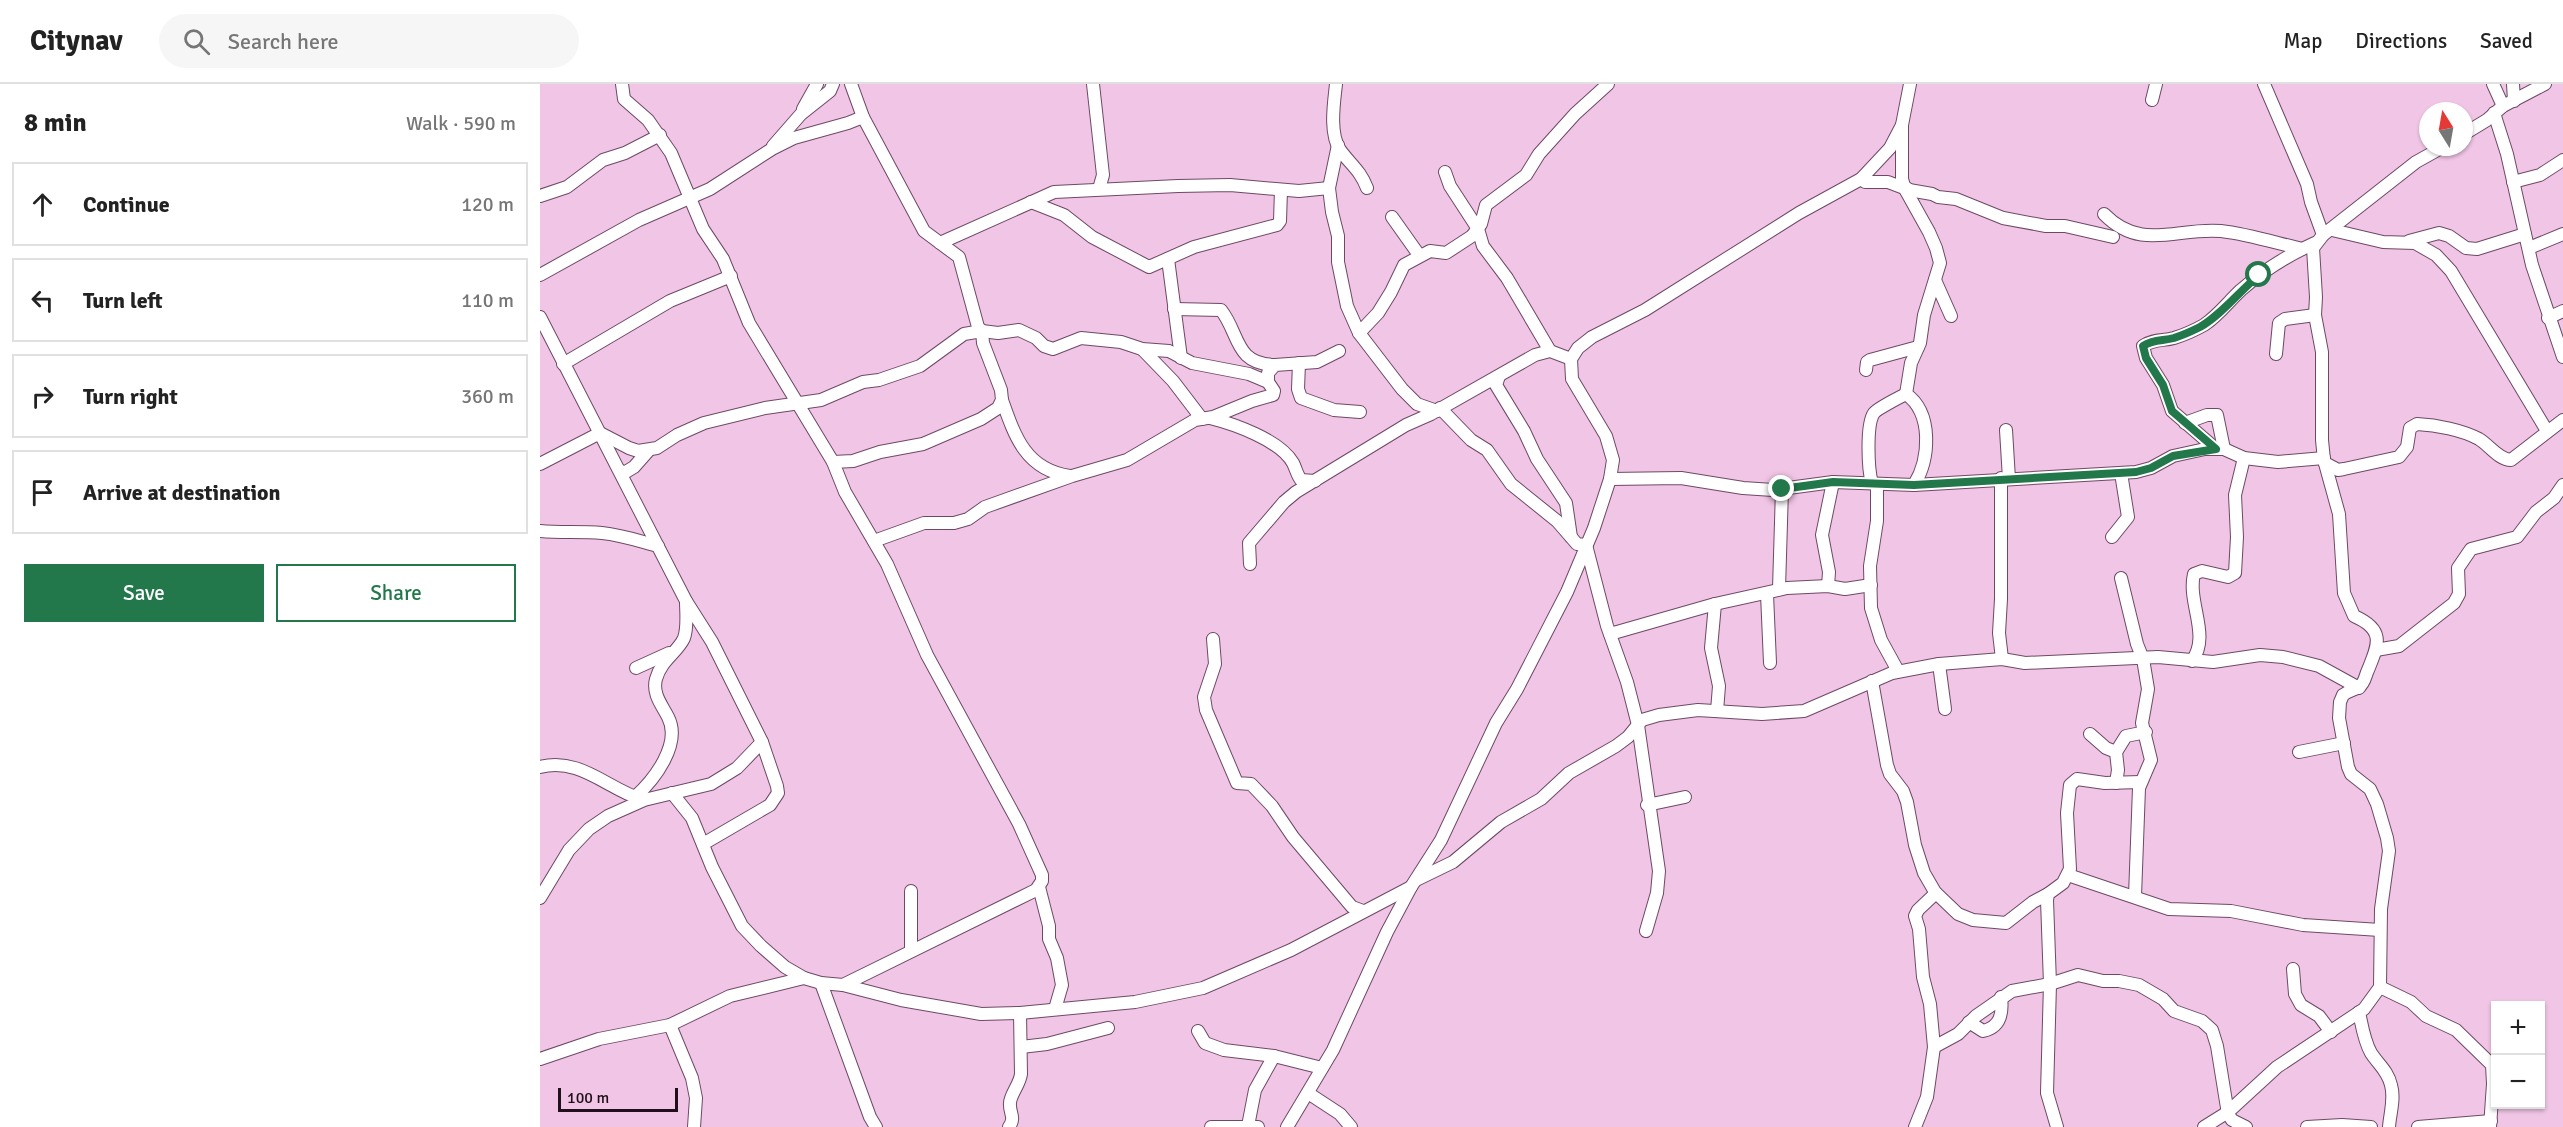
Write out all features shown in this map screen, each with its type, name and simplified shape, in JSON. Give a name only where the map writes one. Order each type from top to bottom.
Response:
[{"type":"street","points":[[622,84],[624,99],[660,135],[671,153],[703,229],[719,251],[731,276],[749,323],[833,462],[845,492],[887,564],[927,655],[1019,824],[1040,869],[1042,881],[1039,887],[986,917],[843,985]]},
{"type":"street","points":[[801,114],[817,84]]},
{"type":"street","points":[[768,151],[801,114],[830,91],[833,84]]},
{"type":"street","points":[[851,84],[862,117],[924,231],[952,251],[961,261],[978,327],[982,331],[983,343],[1018,443],[1046,470],[1072,476]]},
{"type":"street","points":[[1093,84],[1103,175],[1099,189]]},
{"type":"street","points":[[1336,84],[1335,127],[1338,145],[1329,188],[1338,236],[1340,277],[1347,306],[1359,333],[1410,398],[1417,404],[1438,410],[1471,440],[1487,450],[1519,492],[1557,520],[1577,544],[1586,545]]},
{"type":"street","points":[[1359,333],[1377,313],[1391,292],[1400,269],[1419,255],[1432,251],[1446,253],[1472,236],[1478,229],[1486,205],[1526,175],[1539,154],[1575,114],[1608,84]]},
{"type":"street","points":[[1906,394],[1911,363],[1918,347],[1924,315],[1940,263],[1936,248],[1902,179],[1902,125],[1910,84]]},
{"type":"street","points":[[2152,100],[2156,84]]},
{"type":"street","points":[[2265,84],[2307,184],[2323,236]]},
{"type":"street","points":[[2493,84],[2504,107],[2513,182],[2525,234],[2548,318],[2563,357]]},
{"type":"street","points":[[2504,107],[2513,84]]},
{"type":"street","points":[[2473,128],[2545,84]]},
{"type":"street","points":[[540,275],[577,253],[690,196],[710,189],[768,151],[794,138],[862,117]]},
{"type":"street","points":[[848,123],[870,129]]},
{"type":"street","points":[[1287,1127],[1322,1068],[1413,884],[1441,840],[1496,723],[1567,592],[1586,545],[1610,479],[1613,460],[1606,436],[1572,379],[1571,359],[1578,348],[1592,337],[1645,310],[1798,213],[1861,179],[1890,148],[1902,125]]},
{"type":"street","points":[[540,196],[567,187],[603,160],[625,153],[660,135]]},
{"type":"street","points":[[1338,145],[1359,170],[1367,189]]},
{"type":"street","points":[[2427,156],[2416,162],[2323,236],[2259,275],[2230,300],[2222,311],[2201,327],[2143,346],[2146,358],[2163,385],[2172,411],[2220,449],[2244,458],[2278,462],[2325,460],[2338,470],[2395,459],[2407,447],[2410,428],[2417,424],[2430,425],[2470,436],[2507,460],[2511,460],[2563,420]]},
{"type":"street","points":[[2513,182],[2540,175],[2563,160]]},
{"type":"street","points":[[1444,172],[1450,186],[1478,229],[1482,246],[1508,278],[1550,351]]},
{"type":"street","points":[[1861,179],[1865,182],[1888,182],[1907,190],[1932,194],[1938,198],[1956,199],[2003,218],[2046,226],[2065,226],[2113,237]]},
{"type":"street","points":[[940,243],[1054,192],[1230,185],[1299,191],[1329,188]]},
{"type":"street","points":[[1031,202],[1065,215],[1092,237],[1149,267],[1194,247],[1277,225],[1280,221],[1281,190]]},
{"type":"street","points":[[2104,214],[2115,226],[2140,235],[2166,236],[2203,231],[2224,231],[2302,249]]},
{"type":"street","points":[[1392,217],[1419,255]]},
{"type":"street","points":[[2323,236],[2383,242],[2409,241],[2439,233],[2449,236],[2466,248],[2477,249],[2525,234]]},
{"type":"street","points":[[2529,248],[2563,234]]},
{"type":"street","points":[[2204,1127],[2228,1112],[2277,1067],[2359,1012],[2369,1004],[2380,987],[2380,930],[2388,851],[2387,838],[2370,789],[2351,774],[2348,767],[2339,718],[2340,702],[2347,691],[2359,688],[2376,650],[2373,630],[2364,621],[2354,616],[2344,593],[2339,514],[2322,440],[2322,352],[2315,315],[2313,248],[2323,236]]},
{"type":"street","points":[[2409,241],[2436,255],[2451,271],[2547,431]]},
{"type":"street","points":[[1168,259],[1181,358]]},
{"type":"street","points":[[563,364],[670,301],[731,276]]},
{"type":"street","points":[[1935,280],[1951,316]]},
{"type":"street","points":[[874,541],[924,523],[963,521],[985,507],[1072,476],[1127,460],[1195,420],[1270,397],[1274,391],[1271,372],[1248,357],[1235,340],[1221,310],[1174,309]]},
{"type":"street","points":[[2548,318],[2563,311]]},
{"type":"street","points":[[2276,354],[2280,322],[2288,318],[2315,315]]},
{"type":"street","points":[[541,321],[621,471],[686,601],[712,642],[762,742],[777,786],[775,798],[759,812],[703,844]]},
{"type":"street","points":[[600,433],[629,448],[649,450],[704,423],[765,408],[821,400],[863,382],[879,380],[920,366],[961,336],[982,331],[998,333],[1019,330],[1053,349],[1081,338],[1120,342],[1142,349],[1168,351],[1181,358],[1215,369],[1249,374],[1271,372],[1299,363],[1323,360],[1339,351]]},
{"type":"street","points":[[1866,370],[1867,362],[1870,360],[1918,347]]},
{"type":"street","points":[[1142,349],[1206,418],[1262,436],[1291,460],[1301,480],[1315,481]]},
{"type":"street","points":[[1250,564],[1248,546],[1256,532],[1284,502],[1315,481],[1402,427],[1438,410],[1535,355],[1550,351],[1571,359]]},
{"type":"street","points":[[1299,363],[1298,389],[1301,398],[1334,410],[1360,412]]},
{"type":"street","points":[[1499,376],[1496,385],[1501,396],[1524,431],[1537,459],[1566,502],[1572,538]]},
{"type":"street","points":[[1898,671],[1881,640],[1874,620],[1870,566],[1877,520],[1875,484],[1869,473],[1871,421],[1878,410],[1906,394]]},
{"type":"street","points":[[1906,394],[1916,400],[1922,411],[1924,423],[1923,471],[1914,485]]},
{"type":"street","points":[[833,462],[853,461],[880,452],[923,444],[981,419],[998,408],[1002,400]]},
{"type":"street","points":[[2185,423],[2207,415],[2217,415],[2220,449]]},
{"type":"street","points":[[2002,658],[1999,633],[2006,430]]},
{"type":"street","points":[[540,464],[600,433]]},
{"type":"street","points":[[1610,479],[1681,478],[1743,488],[1782,489],[1833,482],[1914,485],[2148,470],[2173,456],[2220,449]]},
{"type":"street","points":[[621,471],[624,472],[634,467],[649,450]]},
{"type":"street","points":[[2192,661],[2200,648],[2194,606],[2194,574],[2202,571],[2228,577],[2235,573],[2237,537],[2235,495],[2244,458]]},
{"type":"street","points":[[2112,537],[2128,518],[2121,473]]},
{"type":"street","points":[[1828,586],[1829,572],[1822,535],[1833,482]]},
{"type":"street","points":[[2376,650],[2399,646],[2424,624],[2454,603],[2459,594],[2458,568],[2471,549],[2517,537],[2536,512],[2554,498],[2563,484]]},
{"type":"street","points":[[1779,589],[1782,489]]},
{"type":"street","points":[[540,531],[565,534],[601,533],[628,537],[658,546]]},
{"type":"street","points":[[1586,545],[1638,725],[1647,805],[1659,871],[1657,892],[1646,931]]},
{"type":"street","points":[[2121,578],[2137,644],[2143,659],[2148,689],[2142,723],[2151,760],[2149,769],[2140,782],[2135,896]]},
{"type":"street","points":[[1610,634],[1715,604],[1767,594],[1779,589],[1828,586],[1845,589],[1871,585]]},
{"type":"street","points":[[1767,594],[1770,663]]},
{"type":"street","points":[[640,799],[656,773],[671,740],[669,719],[661,705],[655,686],[659,671],[684,637],[686,601]]},
{"type":"street","points":[[1715,604],[1711,648],[1719,686],[1718,711]]},
{"type":"street","points":[[1213,639],[1215,664],[1204,701],[1212,726],[1237,783],[1251,784],[1272,806],[1293,837],[1352,907],[1364,911]]},
{"type":"street","points":[[636,668],[673,651]]},
{"type":"street","points":[[672,793],[692,818],[742,926],[777,960],[804,978],[843,985],[900,1000],[981,1014],[1020,1013],[1135,1002],[1203,988],[1291,950],[1453,862],[1501,822],[1541,799],[1569,773],[1616,746],[1642,720],[1665,714],[1718,711],[1762,714],[1804,711],[1898,671],[1939,664],[2002,658],[2025,663],[2168,657],[2213,662],[2260,655],[2283,657],[2319,666],[2359,688]]},
{"type":"street","points":[[1939,664],[1945,709]]},
{"type":"street","points":[[1872,681],[1887,765],[1890,774],[1903,790],[1907,802],[1918,861],[1936,893],[1965,917],[2000,924],[2010,921],[2033,902],[2064,883],[2071,861],[2067,813],[2070,785],[2077,779],[2116,783],[2140,782]]},
{"type":"street","points":[[2116,783],[2116,752],[2127,736],[2146,732]]},
{"type":"street","points":[[2090,734],[2106,748],[2116,752]]},
{"type":"street","points":[[540,898],[569,850],[584,832],[640,799],[701,789],[711,784],[742,764],[762,742]]},
{"type":"street","points":[[2299,752],[2344,743]]},
{"type":"street","points":[[540,767],[567,764],[640,799]]},
{"type":"street","points":[[1647,805],[1685,797]]},
{"type":"street","points":[[540,879],[555,874]]},
{"type":"street","points":[[2068,875],[2135,896],[2142,902],[2180,911],[2230,911],[2303,925],[2380,930]]},
{"type":"street","points":[[1039,887],[1049,926],[1048,935],[1057,958],[1062,985],[1055,1009]]},
{"type":"street","points":[[911,891],[911,951]]},
{"type":"street","points":[[1915,1127],[1927,1097],[1934,1047],[1930,1004],[1923,977],[1915,916],[1918,910],[1936,893]]},
{"type":"street","points":[[2048,894],[2050,984],[2047,1093],[2056,1127]]},
{"type":"street","points":[[2293,969],[2295,994],[2301,1005],[2319,1016],[2331,1032]]},
{"type":"street","points":[[1934,1047],[1958,1034],[1969,1022],[2001,997],[2032,986],[2050,984],[2078,975],[2139,986],[2163,999],[2174,1011],[2208,1025],[2217,1046],[2228,1112],[2232,1120],[2246,1127]]},
{"type":"street","points":[[540,1059],[599,1039],[670,1025],[730,996],[804,978]]},
{"type":"street","points":[[821,982],[873,1126]]},
{"type":"street","points":[[2380,987],[2411,1002],[2426,1016],[2456,1030],[2488,1060],[2494,1075],[2490,1124],[2418,1127]]},
{"type":"street","points":[[1969,1022],[1983,1031],[1994,1028],[1999,1021],[2001,997]]},
{"type":"street","points":[[2359,1012],[2366,1042],[2372,1054],[2387,1072],[2391,1083],[2392,1103],[2389,1127]]},
{"type":"street","points":[[1009,1127],[1013,1118],[1010,1101],[1020,1083],[1022,1047],[1020,1013]]},
{"type":"street","points":[[670,1025],[692,1078],[696,1098],[694,1127]]},
{"type":"street","points":[[1022,1047],[1047,1044],[1108,1028]]},
{"type":"street","points":[[1198,1031],[1205,1043],[1211,1047],[1240,1053],[1274,1056],[1322,1068]]},
{"type":"street","points":[[1211,1127],[1253,1126],[1255,1090],[1274,1056]]},
{"type":"street","points":[[1308,1093],[1340,1114],[1351,1127]]},
{"type":"street","points":[[2045,1127],[2052,1114]]},
{"type":"street","points":[[2307,1127],[2342,1125],[2371,1127]]},
{"type":"route","points":[[1782,489],[1847,481],[1914,485],[2001,478],[2020,479],[2136,472],[2151,468],[2173,456],[2216,449],[2176,417],[2169,405],[2163,385],[2146,358],[2143,346],[2201,327],[2222,311],[2230,300],[2259,275]]}]
